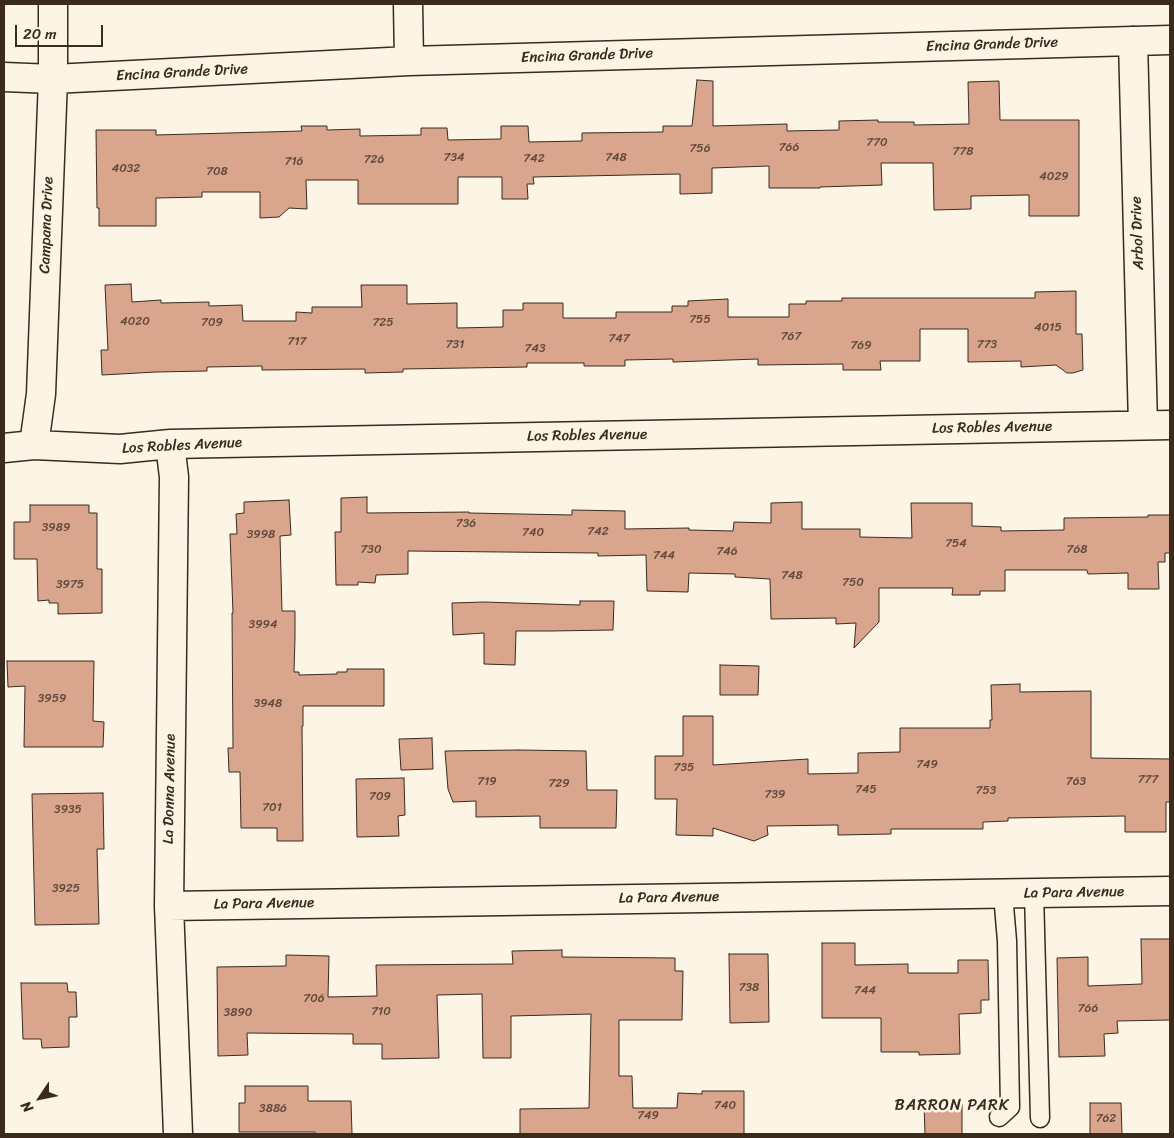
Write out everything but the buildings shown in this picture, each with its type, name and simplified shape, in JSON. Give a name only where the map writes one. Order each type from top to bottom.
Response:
[{"type":"street","name":"Campana Drive","points":[[34,446],[41,394],[53,79],[53,4]]},
{"type":"street","points":[[408,4],[409,61]]},
{"type":"street","name":"Encina Grande Drive","points":[[4,77],[53,79],[409,61],[1170,40]]},
{"type":"street","name":"Arbol Drive","points":[[1133,41],[1143,425]]},
{"type":"street","name":"Los Robles Avenue","points":[[4,448],[34,446],[120,449],[170,444],[1170,425]]},
{"type":"street","name":"La Donna Avenue","points":[[170,444],[174,477],[169,906],[178,1134]]},
{"type":"street","name":"La Para Avenue","points":[[169,906],[1170,891]]},
{"type":"lane","points":[[1034,893],[1040,1118]]},
{"type":"lane","points":[[999,1117],[1010,1107],[1007,941],[1003,894]]},
{"type":"district","name":"BARRON PARK","points":[[952,1106]]}]
